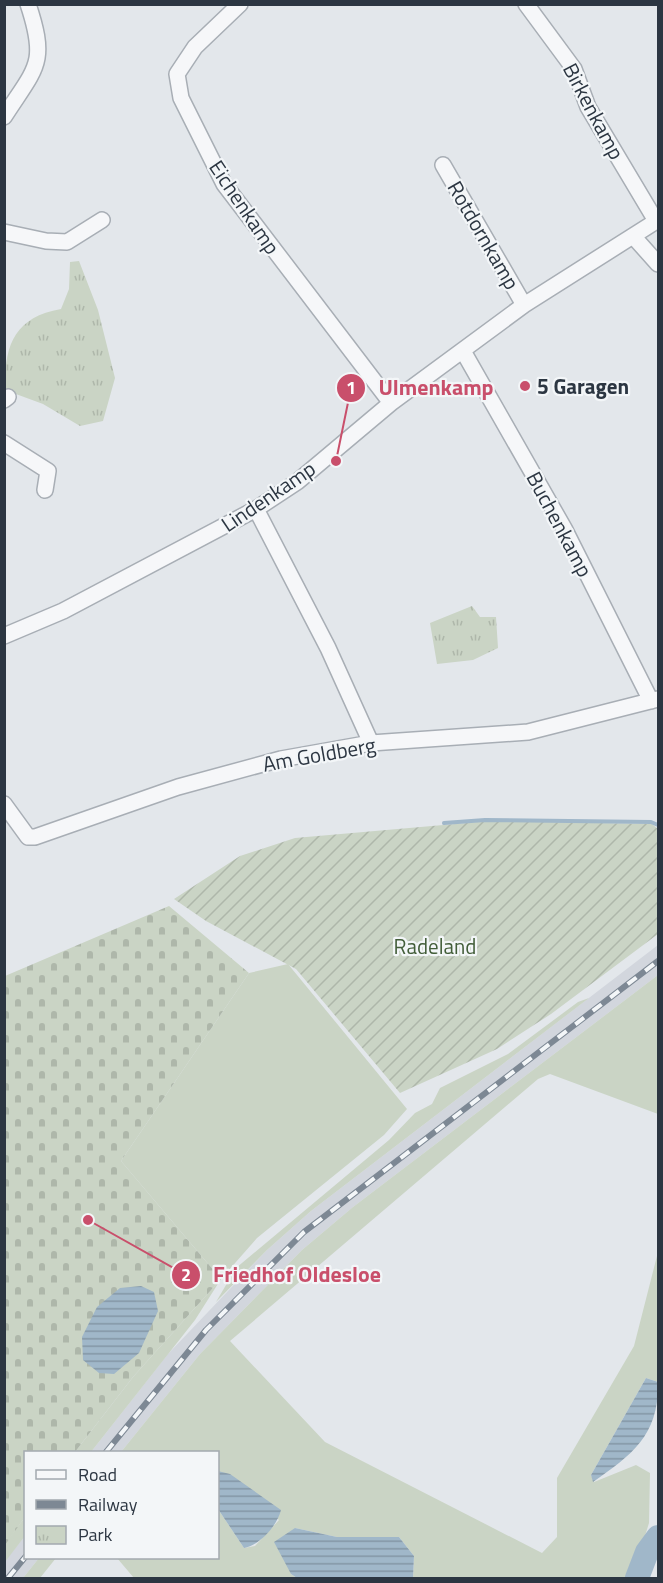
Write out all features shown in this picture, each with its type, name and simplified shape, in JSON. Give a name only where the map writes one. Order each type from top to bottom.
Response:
[{"type":"street","points":[[4,117],[32,73],[40,53],[39,37],[28,4]]},
{"type":"street","name":"Eichenkamp","points":[[240,4],[195,47],[177,74],[181,98],[224,184],[391,404]]},
{"type":"street","name":"Birkenkamp","points":[[526,4],[574,69],[588,107],[657,220]]},
{"type":"street","name":"Rotdornkamp","points":[[443,165],[524,305]]},
{"type":"street","points":[[4,232],[46,242],[67,242],[102,220]]},
{"type":"street","name":"Lindenkamp","points":[[4,636],[63,611],[256,509],[297,482],[391,404],[524,305],[657,220]]},
{"type":"street","points":[[633,236],[658,264]]},
{"type":"street","name":"Buchenkamp","points":[[463,351],[565,530],[655,700]]},
{"type":"street","points":[[4,443],[48,471],[45,490]]},
{"type":"street","points":[[256,509],[328,648],[371,743]]},
{"type":"street","name":"Am Goldberg","points":[[4,804],[22,831],[28,837],[35,837],[225,773],[281,759],[371,743],[528,732],[655,700]]},
{"type":"shaded area","points":[[658,945],[658,975],[353,1207],[302,1250],[200,1354],[122,1451],[92,1451],[168,1354],[267,1250],[311,1211]]},
{"type":"shaded area","points":[[24,1537],[24,1559],[38,1559],[23,1578],[5,1578],[4,1562]]},
{"type":"green space","points":[[79,261],[98,310],[115,378],[103,421],[80,426],[43,404],[5,390],[7,360],[15,336],[32,319],[61,309],[69,289],[70,262]]},
{"type":"green space","points":[[472,606],[480,617],[496,617],[498,648],[473,660],[437,664],[430,623]]},
{"type":"green space","name":"Radeland","points":[[489,821],[652,824],[658,829],[658,934],[551,1014],[497,1049],[400,1093],[296,969],[206,921],[174,899],[240,856],[295,838]]},
{"type":"green space","points":[[169,906],[249,973],[121,1161],[221,1279],[133,1377],[76,1451],[24,1451],[24,1518],[5,1545],[5,976]]},
{"type":"green space","points":[[288,964],[407,1109],[384,1135],[257,1238],[221,1279],[121,1161],[249,973]]},
{"type":"green space","points":[[658,975],[658,1114],[550,1074],[538,1079],[230,1341],[325,1442],[542,1553],[557,1537],[557,1478],[634,1346],[658,1252],[658,1382],[646,1378],[591,1475],[594,1482],[636,1465],[650,1473],[649,1523],[632,1578],[413,1578],[414,1556],[399,1537],[337,1537],[295,1528],[291,1574],[297,1578],[134,1578],[118,1559],[219,1559],[219,1510],[244,1548],[255,1546],[279,1520],[219,1472],[219,1451],[122,1451],[200,1354],[302,1250],[353,1207]]},
{"type":"green space","points":[[589,998],[311,1211],[267,1250],[216,1302],[236,1268],[389,1140],[415,1113],[432,1104],[440,1088],[508,1054],[578,1002]]},
{"type":"green space","points":[[221,1279],[195,1320],[92,1451],[76,1451],[133,1377]]},
{"type":"green space","points":[[24,1518],[24,1537],[5,1562],[4,1545]]},
{"type":"green space","points":[[38,1559],[55,1559],[40,1578],[23,1578]]},
{"type":"water","points":[[141,1286],[154,1292],[158,1311],[139,1353],[114,1374],[99,1373],[83,1360],[82,1337],[97,1307],[120,1288]]},
{"type":"water","points":[[646,1378],[658,1382],[654,1416],[648,1430],[631,1452],[593,1482],[591,1475]]},
{"type":"water","points":[[219,1471],[230,1474],[281,1510],[267,1534],[256,1543],[244,1548],[219,1510]]},
{"type":"water","points":[[295,1528],[337,1537],[399,1537],[414,1556],[413,1578],[297,1578],[291,1574],[274,1542]]},
{"type":"waterway","points":[[444,823],[485,820],[651,822],[658,825]]},
{"type":"waterway","points":[[637,1578],[647,1552],[658,1537]]},
{"type":"railway","points":[[107,1451],[206,1330],[304,1232],[658,961]]},
{"type":"railway","points":[[8,1578],[24,1558]]},
{"type":"place","name":"5 Garagen","points":[[525,386]]},
{"type":"place","name":"Ulmenkamp","points":[[336,461]]},
{"type":"place","name":"Friedhof Oldesloe","points":[[88,1220]]}]
